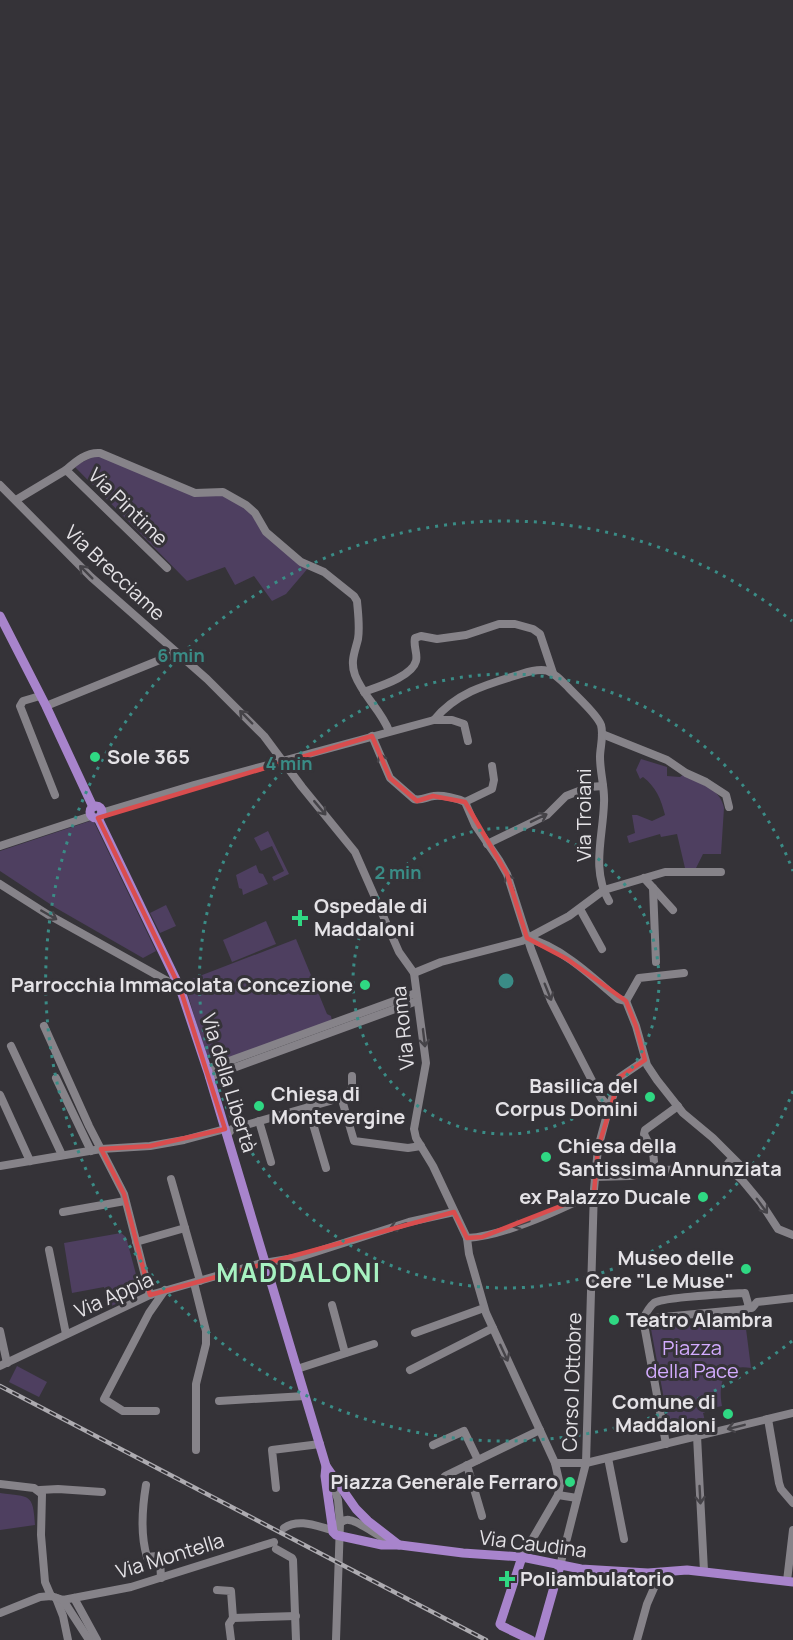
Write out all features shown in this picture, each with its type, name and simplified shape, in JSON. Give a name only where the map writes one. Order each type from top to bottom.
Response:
[{"type":"main road","name":"Via della Libertà","points":[[0,616],[46,706],[180,988],[208,1073],[326,1466]]},
{"type":"main road","points":[[326,1466],[325,1476],[332,1512],[332,1530]]},
{"type":"main road","points":[[326,1466],[356,1509],[400,1545]]},
{"type":"main road","name":"Via Caudina","points":[[332,1530],[336,1535],[382,1545],[522,1557],[560,1566],[633,1573],[704,1571],[790,1581]]},
{"type":"main road","points":[[522,1557],[500,1622],[502,1626],[531,1640]]},
{"type":"main road","points":[[539,1640],[560,1566]]},
{"type":"street","name":"Via Pintime","points":[[16,500],[92,452],[100,453],[195,493],[223,492],[246,505],[255,513],[266,532],[283,547],[301,562],[324,572],[354,596],[357,608],[358,638],[352,662],[355,674],[371,704],[384,717],[389,731]]},
{"type":"street","name":"Via Pintime","points":[[66,470],[167,568]]},
{"type":"street","name":"Via Brecciame","points":[[0,485],[91,577],[235,706],[284,761]]},
{"type":"street","points":[[364,692],[410,671],[416,662],[414,643],[416,638],[421,636],[437,639],[456,636],[500,624],[515,624],[533,629],[540,634],[553,673]]},
{"type":"street","points":[[46,706],[177,653]]},
{"type":"street","points":[[434,720],[452,702],[470,690],[537,669],[544,669],[553,673],[595,716],[601,725],[602,734],[666,760],[706,782],[726,795],[729,807]]},
{"type":"street","points":[[40,696],[23,701],[20,706],[56,795]]},
{"type":"street","points":[[0,846],[96,813],[434,720],[452,720],[464,724],[468,741]]},
{"type":"street","name":"Via Troiani","points":[[602,734],[600,759],[604,801],[598,860],[609,902]]},
{"type":"street","points":[[372,736],[390,778],[419,801],[440,796],[465,802],[492,789],[494,780],[492,766]]},
{"type":"street","name":"Via Roma","points":[[284,761],[302,787],[355,852],[399,952],[414,973],[426,1063],[414,1130],[467,1238],[469,1254],[484,1308],[555,1463]]},
{"type":"street","points":[[487,844],[547,815],[566,795],[589,787],[603,786]]},
{"type":"street","points":[[465,802],[475,825],[500,860],[511,884],[527,938],[551,1001],[601,1098],[609,1107]]},
{"type":"street","points":[[414,973],[441,962],[522,941],[580,909],[604,890],[665,872],[721,872]]},
{"type":"street","points":[[644,878],[673,910]]},
{"type":"street","points":[[0,884],[47,914],[180,988]]},
{"type":"street","points":[[653,888],[656,962]]},
{"type":"street","points":[[580,909],[602,949]]},
{"type":"street","points":[[527,938],[539,941],[567,958],[618,999],[626,1001]]},
{"type":"street","points":[[626,1001],[639,978],[684,973]]},
{"type":"street","points":[[208,1073],[417,997]]},
{"type":"street","points":[[626,1001],[636,1026],[645,1060],[657,1080],[678,1106],[739,1164],[737,1166],[729,1162],[727,1165],[761,1203],[778,1229],[793,1235]]},
{"type":"street","points":[[44,1026],[116,1177],[125,1201],[150,1295]]},
{"type":"street","points":[[11,1046],[62,1155]]},
{"type":"street","name":"Corso I Ottobre","points":[[586,1463],[594,1177],[598,1148],[620,1077],[645,1060]]},
{"type":"street","points":[[352,1076],[352,1088],[342,1100],[354,1141],[408,1148],[421,1146]]},
{"type":"street","points":[[56,1078],[91,1150]]},
{"type":"street","points":[[0,1095],[30,1161]]},
{"type":"street","points":[[0,1166],[91,1150],[150,1146],[226,1132],[330,1101]]},
{"type":"street","points":[[656,1171],[653,1152],[644,1134],[645,1130],[678,1106]]},
{"type":"street","points":[[308,1107],[326,1168]]},
{"type":"street","points":[[258,1121],[271,1162]]},
{"type":"street","points":[[594,1177],[715,1168],[732,1171]]},
{"type":"street","points":[[171,1179],[197,1282],[206,1337],[196,1384],[196,1450]]},
{"type":"street","points":[[467,1238],[482,1238],[555,1212],[594,1193]]},
{"type":"street","points":[[63,1212],[125,1201]]},
{"type":"street","name":"Via Appia","points":[[4,1364],[150,1295],[265,1263],[300,1257],[409,1222],[454,1212]]},
{"type":"street","points":[[136,1242],[185,1228]]},
{"type":"street","points":[[49,1250],[66,1334]]},
{"type":"street","points":[[156,1411],[123,1411],[104,1399],[149,1313],[165,1290]]},
{"type":"street","points":[[666,1444],[643,1319],[650,1306],[657,1302],[676,1299],[745,1293],[749,1308]]},
{"type":"street","points":[[643,1319],[749,1308],[757,1302],[793,1298]]},
{"type":"street","points":[[332,1305],[345,1353]]},
{"type":"street","points":[[415,1333],[484,1308]]},
{"type":"street","points":[[410,1370],[493,1328]]},
{"type":"street","points":[[0,1331],[4,1364]]},
{"type":"street","points":[[297,1369],[374,1344]]},
{"type":"street","points":[[219,1401],[305,1396]]},
{"type":"street","points":[[522,1557],[558,1495],[560,1485],[555,1463],[586,1463],[793,1413]]},
{"type":"street","points":[[768,1419],[779,1483],[781,1489],[793,1503]]},
{"type":"street","points":[[445,1476],[540,1430]]},
{"type":"street","points":[[434,1445],[464,1431],[478,1460]]},
{"type":"street","points":[[697,1436],[704,1571]]},
{"type":"street","points":[[276,1488],[272,1450],[320,1444]]},
{"type":"street","points":[[608,1458],[624,1539]]},
{"type":"street","points":[[560,1566],[586,1463]]},
{"type":"street","points":[[467,1465],[482,1516]]},
{"type":"street","name":"Via della Libertà","points":[[326,1466],[338,1500],[340,1523],[336,1640]]},
{"type":"street","points":[[0,1484],[40,1490],[102,1492]]},
{"type":"street","points":[[146,1485],[142,1541],[147,1557],[160,1559],[161,1578]]},
{"type":"street","points":[[40,1490],[43,1498],[41,1535],[45,1582],[89,1640]]},
{"type":"street","points":[[558,1495],[577,1498]]},
{"type":"street","points":[[340,1523],[346,1520],[353,1521],[385,1540],[400,1545]]},
{"type":"street","points":[[284,1528],[291,1523],[300,1523],[332,1530]]},
{"type":"street","points":[[790,1581],[793,1530]]},
{"type":"street","name":"Via Montella","points":[[0,1613],[34,1599],[74,1598],[131,1587],[275,1545],[293,1560],[296,1616]]},
{"type":"street","points":[[637,1640],[647,1604],[661,1572]]},
{"type":"street","points":[[34,1599],[45,1582]]},
{"type":"street","points":[[218,1590],[231,1591],[233,1618],[228,1624],[231,1640]]},
{"type":"street","points":[[57,1598],[68,1640]]},
{"type":"street","points":[[74,1598],[97,1640]]},
{"type":"street","points":[[233,1618],[296,1616],[296,1640]]},
{"type":"highlighted area","points":[[372,736],[390,778],[417,801],[433,796],[465,802],[507,874],[527,938],[567,959],[626,1001],[636,1026],[645,1060],[620,1077],[598,1148],[594,1193],[482,1237],[467,1238],[454,1212],[150,1295],[124,1194],[101,1149],[150,1146],[225,1129],[180,988],[98,818]]},
{"type":"green space","points":[[104,456],[166,484],[221,494],[251,511],[268,538],[309,567],[286,594],[272,601],[254,576],[235,585],[225,567],[187,581],[74,466],[93,457]]},
{"type":"green space","points":[[641,759],[667,767],[667,776],[680,777],[684,774],[719,796],[724,808],[721,854],[703,854],[696,868],[685,868],[677,834],[661,837],[660,834],[629,843],[627,836],[635,833],[632,815],[652,821],[665,815],[655,789],[643,777],[640,779],[636,770]]},
{"type":"green space","points":[[93,820],[156,951],[143,958],[56,908],[0,871],[0,851]]},
{"type":"green space","points":[[268,831],[289,874],[274,881],[272,877],[284,871],[272,846],[261,851],[254,838]]},
{"type":"green space","points":[[256,865],[268,884],[243,895],[236,875]]},
{"type":"green space","points":[[166,905],[176,926],[160,933],[150,913]]},
{"type":"green space","points":[[266,921],[276,944],[232,962],[223,940]]},
{"type":"green space","points":[[296,939],[332,1021],[223,1062],[206,1055],[184,982]]},
{"type":"green space","points":[[121,1233],[126,1237],[141,1293],[109,1307],[104,1287],[72,1293],[64,1243]]},
{"type":"green space","name":"Piazza della Pace","points":[[742,1319],[745,1321],[751,1368],[742,1367],[728,1372],[722,1383],[722,1406],[708,1409],[703,1413],[706,1425],[678,1432],[676,1426],[669,1426],[651,1329]]},
{"type":"green space","points":[[17,1366],[47,1382],[39,1397],[9,1382]]},
{"type":"green space","points":[[0,1493],[24,1496],[28,1499],[33,1507],[35,1525],[0,1530]]},
{"type":"railway","points":[[0,1386],[486,1640]]},
{"type":"place","name":"Sole 365","points":[[95,757]]},
{"type":"place","name":"Ospedale di Maddaloni","points":[[300,918]]},
{"type":"place","name":"Parrocchia Immacolata Concezione","points":[[365,985]]},
{"type":"place","name":"Basilica del Corpus Domini","points":[[650,1097]]},
{"type":"place","name":"Chiesa di Montevergine","points":[[259,1106]]},
{"type":"place","name":"Chiesa della Santissima Annunziata","points":[[546,1157]]},
{"type":"place","name":"ex Palazzo Ducale","points":[[703,1197]]},
{"type":"place","name":"Museo delle Cere \"Le Muse\"","points":[[746,1269]]},
{"type":"place","name":"Teatro Alambra","points":[[614,1320]]},
{"type":"place","name":"Comune di Maddaloni","points":[[728,1414]]},
{"type":"place","name":"Piazza Generale Ferraro","points":[[570,1482]]},
{"type":"place","name":"Poliambulatorio","points":[[507,1579]]},
{"type":"district","name":"MADDALONI","points":[[299,1273]]}]
